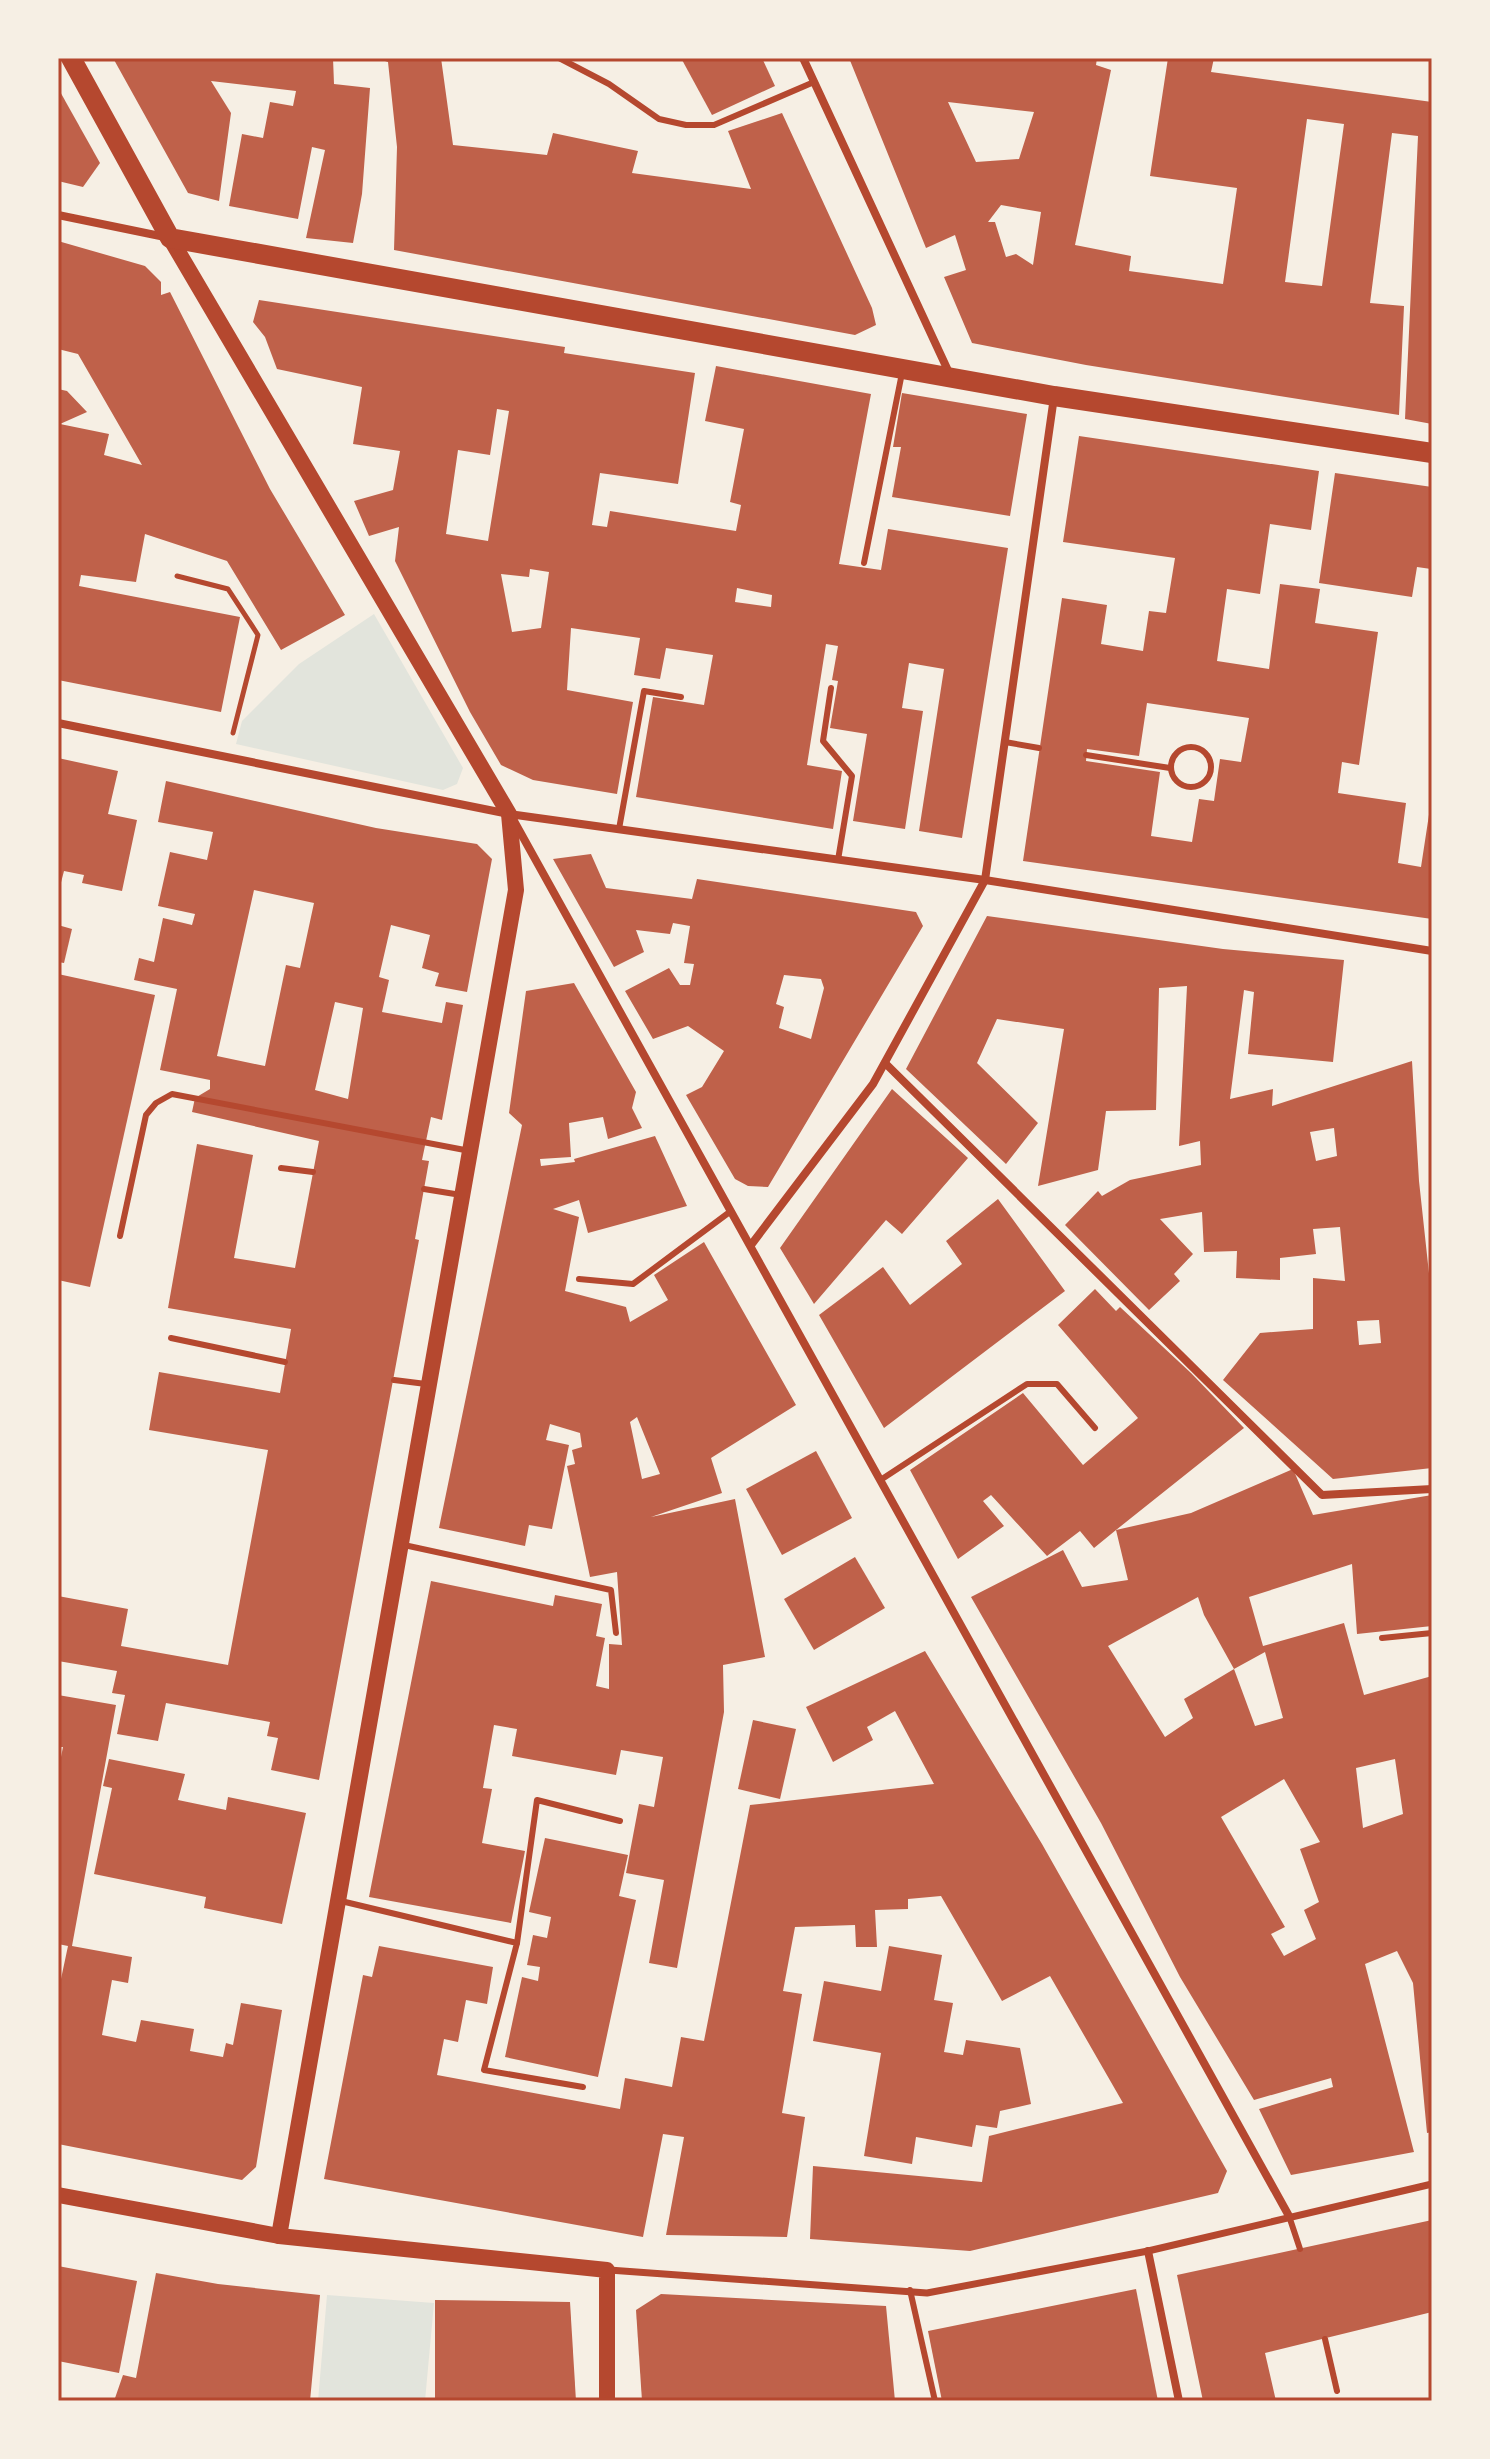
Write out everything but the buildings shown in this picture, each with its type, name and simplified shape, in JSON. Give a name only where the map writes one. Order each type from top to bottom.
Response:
[{"type":"main road","points":[[71,58],[170,238],[509,814],[516,890],[473,1152],[279,2236]]},
{"type":"main road","points":[[170,238],[1054,396],[1432,453]]},
{"type":"main road","points":[[58,2195],[279,2236],[607,2270],[607,2401]]},
{"type":"street","points":[[803,58],[952,377]]},
{"type":"street","points":[[58,215],[170,238]]},
{"type":"street","points":[[751,1245],[885,1063],[985,880],[1054,396]]},
{"type":"street","points":[[58,723],[509,814],[985,880],[1432,951]]},
{"type":"street","points":[[509,814],[882,1479],[1289,2216]]},
{"type":"street","points":[[885,1063],[1322,1495],[1432,1489]]},
{"type":"street","points":[[607,2270],[927,2293],[1148,2251],[1432,2184]]},
{"type":"street","points":[[1148,2251],[1179,2401]]},
{"type":"lane","points":[[559,58],[609,84],[659,119],[686,125],[714,125],[814,82]]},
{"type":"lane","points":[[864,563],[902,370]]},
{"type":"lane","points":[[831,688],[823,741],[852,776],[838,860]]},
{"type":"lane","points":[[619,829],[644,691],[681,697]]},
{"type":"lane","points":[[1005,742],[1039,748]]},
{"type":"lane","points":[[1189,746],[1200,748],[1211,765],[1209,776],[1192,787],[1173,778],[1170,768],[1179,750],[1189,746]]},
{"type":"lane","points":[[1086,755],[1170,768]]},
{"type":"lane","points":[[120,1236],[146,1115],[156,1103],[172,1094],[473,1152]]},
{"type":"lane","points":[[281,1168],[313,1172]]},
{"type":"lane","points":[[424,1189],[464,1195]]},
{"type":"lane","points":[[579,1279],[633,1284],[731,1211]]},
{"type":"lane","points":[[171,1338],[285,1362]]},
{"type":"lane","points":[[394,1380],[430,1384]]},
{"type":"lane","points":[[882,1479],[1027,1384],[1057,1384],[1095,1428]]},
{"type":"lane","points":[[401,1544],[611,1590],[616,1633]]},
{"type":"lane","points":[[1382,1638],[1432,1633]]},
{"type":"lane","points":[[583,2087],[484,2070],[517,1943],[537,1800],[620,1821]]},
{"type":"lane","points":[[337,1900],[517,1943]]},
{"type":"lane","points":[[1289,2216],[1300,2249]]},
{"type":"lane","points":[[910,2290],[935,2401]]},
{"type":"lane","points":[[1325,2339],[1337,2391]]},
{"type":"path","points":[[177,576],[228,589],[258,635],[226,757]]},
{"type":"shaded area","points":[[374,614],[463,768],[457,784],[443,790],[236,744],[242,721],[299,664]]},
{"type":"shaded area","points":[[327,2295],[434,2303],[425,2401],[318,2401]]}]
